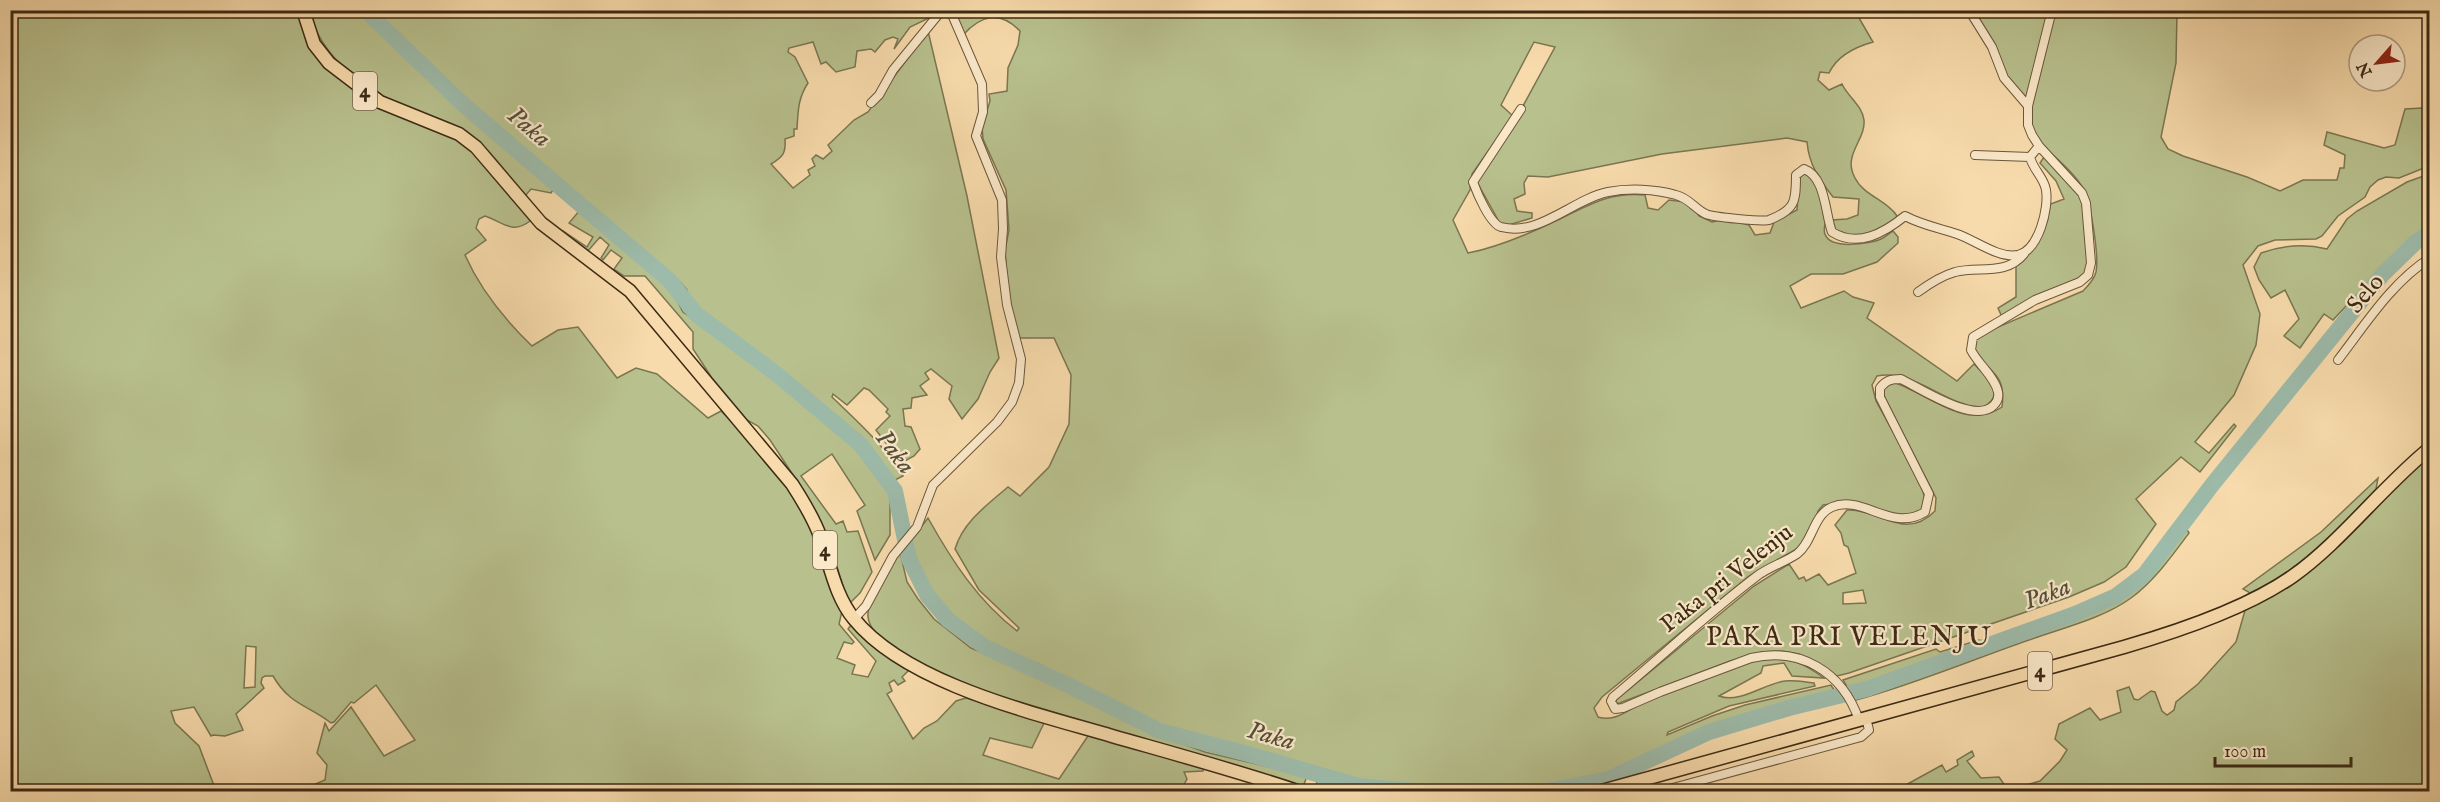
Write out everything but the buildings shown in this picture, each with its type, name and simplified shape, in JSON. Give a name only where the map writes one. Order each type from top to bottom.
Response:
[{"type":"main road","name":"4","points":[[303,10],[314,44],[329,63],[380,102],[459,134],[476,147],[541,222],[630,291],[792,484],[812,516],[841,598],[854,619],[882,645],[932,677],[959,688],[1300,792]]},
{"type":"main road","name":"4","points":[[1598,792],[2159,637],[2273,589],[2294,576],[2322,552],[2401,472],[2430,448]]},
{"type":"street","points":[[871,103],[879,95],[893,70],[942,10]]},
{"type":"street","points":[[854,619],[866,606],[893,556],[917,527],[933,484],[998,422],[1012,402],[1019,383],[1021,359],[1007,305],[1002,267],[1002,200],[976,136],[983,112],[982,84],[950,10]]},
{"type":"street","points":[[1969,10],[1992,47],[2004,78],[2028,106]]},
{"type":"street","name":"Paka pri Velenju","points":[[1863,719],[1836,682],[1819,668],[1798,658],[1784,655],[1766,655],[1719,669],[1623,708],[1615,709],[1611,701],[1759,575],[1798,553],[1808,543],[1825,512],[1834,506],[1845,506],[1905,520],[1916,518],[1924,512],[1929,494],[1880,397],[1880,388],[1885,381],[1901,379],[1964,410],[1989,409],[1996,404],[1999,396],[1997,388],[1971,350],[1973,337],[2035,300],[2080,282],[2088,275],[2091,263],[2086,203],[2082,193],[2039,146],[2028,125],[2028,106],[2052,10]]},
{"type":"street","points":[[1521,109],[1474,177],[1473,182],[1492,219],[1496,225],[1503,228],[1542,222],[1594,196],[1622,190],[1675,194],[1712,217],[1740,217],[1759,222],[1768,220],[1790,208],[1795,202],[1796,175],[1804,169],[1809,171],[1822,191],[1832,232],[1840,237],[1865,239],[1878,235],[1905,216],[1923,225],[1975,241],[1996,251],[2018,255],[2027,250]]},
{"type":"street","points":[[1917,292],[1933,281],[1955,272],[2010,266],[2020,260],[2036,241],[2041,226],[2046,191],[2030,158],[2032,152],[2039,146]]},
{"type":"street","points":[[1975,155],[2030,158]]},
{"type":"street","name":"Selo","points":[[2338,360],[2414,268],[2430,258]]},
{"type":"street","points":[[1658,792],[1861,737],[1869,730],[1863,719]]},
{"type":"green space","points":[[10,11],[298,11],[327,66],[349,86],[379,106],[462,140],[529,218],[530,221],[518,227],[508,226],[485,216],[479,219],[476,228],[486,240],[465,255],[478,281],[494,304],[532,346],[558,330],[578,327],[617,378],[636,368],[657,374],[708,418],[721,411],[781,475],[808,519],[842,611],[839,624],[854,642],[852,644],[844,642],[837,658],[855,665],[852,674],[868,677],[876,661],[848,629],[851,625],[869,642],[909,670],[902,677],[905,681],[898,685],[894,680],[889,683],[892,691],[887,694],[913,739],[924,728],[937,721],[956,701],[966,698],[1045,721],[1032,748],[990,738],[983,755],[1059,779],[1090,733],[1204,768],[1203,771],[1184,772],[1187,779],[1180,792],[375,792],[372,787],[367,791],[299,791],[325,780],[327,765],[317,753],[325,723],[329,731],[351,707],[384,756],[415,740],[376,685],[354,703],[351,702],[331,723],[292,699],[273,676],[265,676],[261,683],[264,688],[236,714],[243,730],[225,736],[211,736],[194,707],[171,711],[175,723],[199,746],[216,791],[11,791]],"holes":[[[246,646],[256,647],[255,687],[244,688]]]},
{"type":"green space","points":[[309,11],[933,11],[929,18],[910,27],[894,49],[898,39],[893,37],[885,40],[875,52],[871,49],[857,51],[855,67],[836,72],[826,62],[821,64],[813,42],[789,48],[788,52],[795,57],[808,83],[800,99],[797,129],[794,129],[794,136],[785,139],[783,154],[771,164],[793,188],[810,175],[808,170],[815,166],[812,159],[816,155],[823,159],[832,151],[828,145],[854,120],[868,112],[928,31],[967,196],[999,358],[978,399],[962,419],[949,399],[952,386],[931,369],[925,373],[929,379],[920,386],[927,395],[912,398],[911,408],[903,409],[905,426],[911,427],[920,449],[914,456],[901,463],[876,430],[890,416],[886,412],[888,409],[864,388],[847,405],[833,394],[832,397],[870,434],[896,465],[903,476],[895,480],[873,450],[851,429],[785,373],[698,311],[688,300],[687,290],[681,283],[597,212],[556,185],[551,193],[531,189],[525,196],[496,160],[462,129],[398,104],[355,78],[331,54],[322,41]]},
{"type":"green space","points":[[955,11],[1855,11],[1873,42],[1847,53],[1829,73],[1820,72],[1818,80],[1829,90],[1842,84],[1863,115],[1864,127],[1851,162],[1852,170],[1859,184],[1897,216],[1892,223],[1883,228],[1873,233],[1851,237],[1842,235],[1835,229],[1832,220],[1847,219],[1858,215],[1859,199],[1833,197],[1816,171],[1810,158],[1807,142],[1787,138],[1662,154],[1548,177],[1528,176],[1524,183],[1525,194],[1514,199],[1517,211],[1532,213],[1532,218],[1502,227],[1477,182],[1517,117],[1555,47],[1534,42],[1501,105],[1513,116],[1472,174],[1470,190],[1453,220],[1468,253],[1515,239],[1601,200],[1621,195],[1645,195],[1648,208],[1658,210],[1669,200],[1685,202],[1693,207],[1699,216],[1712,222],[1726,219],[1749,225],[1755,235],[1770,233],[1774,222],[1797,210],[1799,179],[1807,173],[1815,183],[1823,201],[1826,214],[1824,231],[1828,239],[1842,244],[1860,244],[1881,239],[1893,231],[1898,237],[1898,243],[1877,262],[1843,274],[1811,274],[1790,286],[1801,308],[1844,291],[1853,297],[1874,303],[1867,318],[1957,381],[1974,364],[1993,387],[1993,397],[1990,402],[1978,409],[1911,380],[1889,375],[1877,376],[1872,385],[1876,401],[1919,479],[1925,498],[1922,509],[1916,515],[1897,516],[1846,502],[1823,505],[1800,547],[1749,576],[1602,697],[1594,708],[1598,717],[1614,717],[1708,676],[1748,663],[1778,658],[1797,662],[1824,678],[1792,676],[1784,663],[1763,666],[1761,673],[1719,696],[1727,698],[1744,695],[1785,681],[1814,683],[1815,686],[1729,706],[1668,732],[1667,735],[1745,705],[1831,685],[1836,693],[1799,700],[1736,717],[1606,775],[1570,785],[1536,790],[1479,792],[1390,783],[1364,783],[1278,757],[1202,740],[1164,727],[1039,664],[978,640],[978,635],[951,617],[931,592],[921,573],[910,541],[928,518],[947,550],[978,593],[1017,631],[1019,628],[979,590],[955,549],[970,522],[992,500],[1008,487],[1020,496],[1049,467],[1069,424],[1071,375],[1054,338],[1019,338],[1012,312],[1007,277],[1005,250],[1009,230],[1006,190],[983,139],[982,127],[990,101],[989,94],[1007,91],[1008,68],[1018,45],[1020,31],[1005,20],[991,18],[977,23],[963,35]]},
{"type":"green space","points":[[1971,11],[2049,11],[2026,100],[2005,76]]},
{"type":"green space","points":[[2055,11],[2177,11],[2176,63],[2161,137],[2168,149],[2183,156],[2247,177],[2280,191],[2303,180],[2337,180],[2340,168],[2344,168],[2345,155],[2324,145],[2327,132],[2384,148],[2395,145],[2405,109],[2423,108],[2429,109],[2429,166],[2399,178],[2386,177],[2378,180],[2370,187],[2365,197],[2338,216],[2322,236],[2316,239],[2275,240],[2258,246],[2243,265],[2260,314],[2256,345],[2234,395],[2195,442],[2209,453],[2234,424],[2236,426],[2200,472],[2181,457],[2136,499],[2156,524],[2126,567],[2104,582],[2069,597],[1849,673],[1837,676],[1799,654],[1782,651],[1762,652],[1730,661],[1617,704],[1616,700],[1754,586],[1789,564],[1799,579],[1804,577],[1806,581],[1819,574],[1828,585],[1856,573],[1848,547],[1844,545],[1841,533],[1835,525],[1847,510],[1859,511],[1903,524],[1913,524],[1924,520],[1935,511],[1936,498],[1883,394],[1882,386],[1889,381],[1959,413],[1988,414],[2002,407],[2003,395],[1998,378],[1983,362],[1972,345],[1977,336],[2083,291],[2092,280],[2097,264],[2091,214],[2085,192],[2070,171],[2040,143],[2030,118],[2034,83]],"holes":[[[1863,590],[1866,603],[1843,604],[1843,593]]]},
{"type":"green space","points":[[2044,157],[2082,198],[2088,262],[2084,274],[2075,282],[2002,317],[1998,308],[2016,297],[2016,266],[2030,253],[2039,239],[2048,205],[2064,199],[2056,181],[2040,163]]},
{"type":"green space","points":[[2429,174],[2429,225],[2408,240],[2333,320],[2324,314],[2300,348],[2284,336],[2299,319],[2285,290],[2271,298],[2259,280],[2254,267],[2261,253],[2294,246],[2327,249],[2347,219],[2357,211],[2407,182]]},
{"type":"green space","points":[[580,210],[667,282],[683,312],[775,376],[859,449],[890,493],[890,535],[875,560],[857,511],[865,505],[832,454],[801,476],[836,524],[843,521],[847,532],[858,531],[872,572],[860,593],[850,603],[826,533],[805,493],[770,440],[758,426],[747,420],[712,378],[693,349],[693,332],[645,276],[624,276],[614,269],[622,258],[611,250],[603,260],[601,258],[609,245],[600,237],[587,252],[561,233],[563,231],[587,247],[593,237],[569,223]]},
{"type":"green space","points":[[2429,455],[2429,791],[1893,792],[1942,765],[1946,772],[1958,765],[1957,760],[1972,751],[1974,756],[1967,761],[1981,778],[1999,777],[2008,790],[2040,781],[2060,761],[2067,750],[2055,739],[2059,724],[2090,708],[2100,720],[2121,712],[2117,691],[2129,687],[2134,699],[2138,700],[2151,691],[2155,692],[2162,711],[2167,715],[2174,710],[2176,702],[2198,684],[2236,642],[2246,607],[2291,585],[2305,575]]},
{"type":"green space","points":[[2378,478],[2376,489],[2333,534],[2303,560],[2250,593],[2243,589],[2321,532]]},
{"type":"green space","points":[[2186,528],[2189,533],[2155,576],[2131,598],[2107,612],[1900,687],[1856,700],[1853,696],[2045,629],[2114,602],[2139,583]]},
{"type":"green space","points":[[900,552],[907,582],[918,599],[934,619],[971,648],[1053,682],[1155,734],[1205,752],[1307,776],[1303,787],[973,688],[910,658],[879,636],[870,625],[868,613],[876,591]]},
{"type":"green space","points":[[1979,640],[1984,643],[1849,690],[1843,680],[1936,649],[1940,652]]},
{"type":"green space","points":[[1318,779],[1357,791],[1314,791]]},
{"type":"waterway","name":"Paka","points":[[365,10],[465,106],[670,281],[696,314],[779,376],[861,445],[895,491],[909,559],[927,595],[948,620],[985,647],[1160,731],[1358,786],[1426,792]]},
{"type":"waterway","name":"Paka","points":[[1541,792],[1608,779],[1709,732],[1789,708],[1867,689],[2075,614],[2116,596],[2144,575],[2212,485],[2383,274],[2417,241],[2430,233]]},
{"type":"district","name":"PAKA PRI VELENJU","points":[[1849,638]]}]
